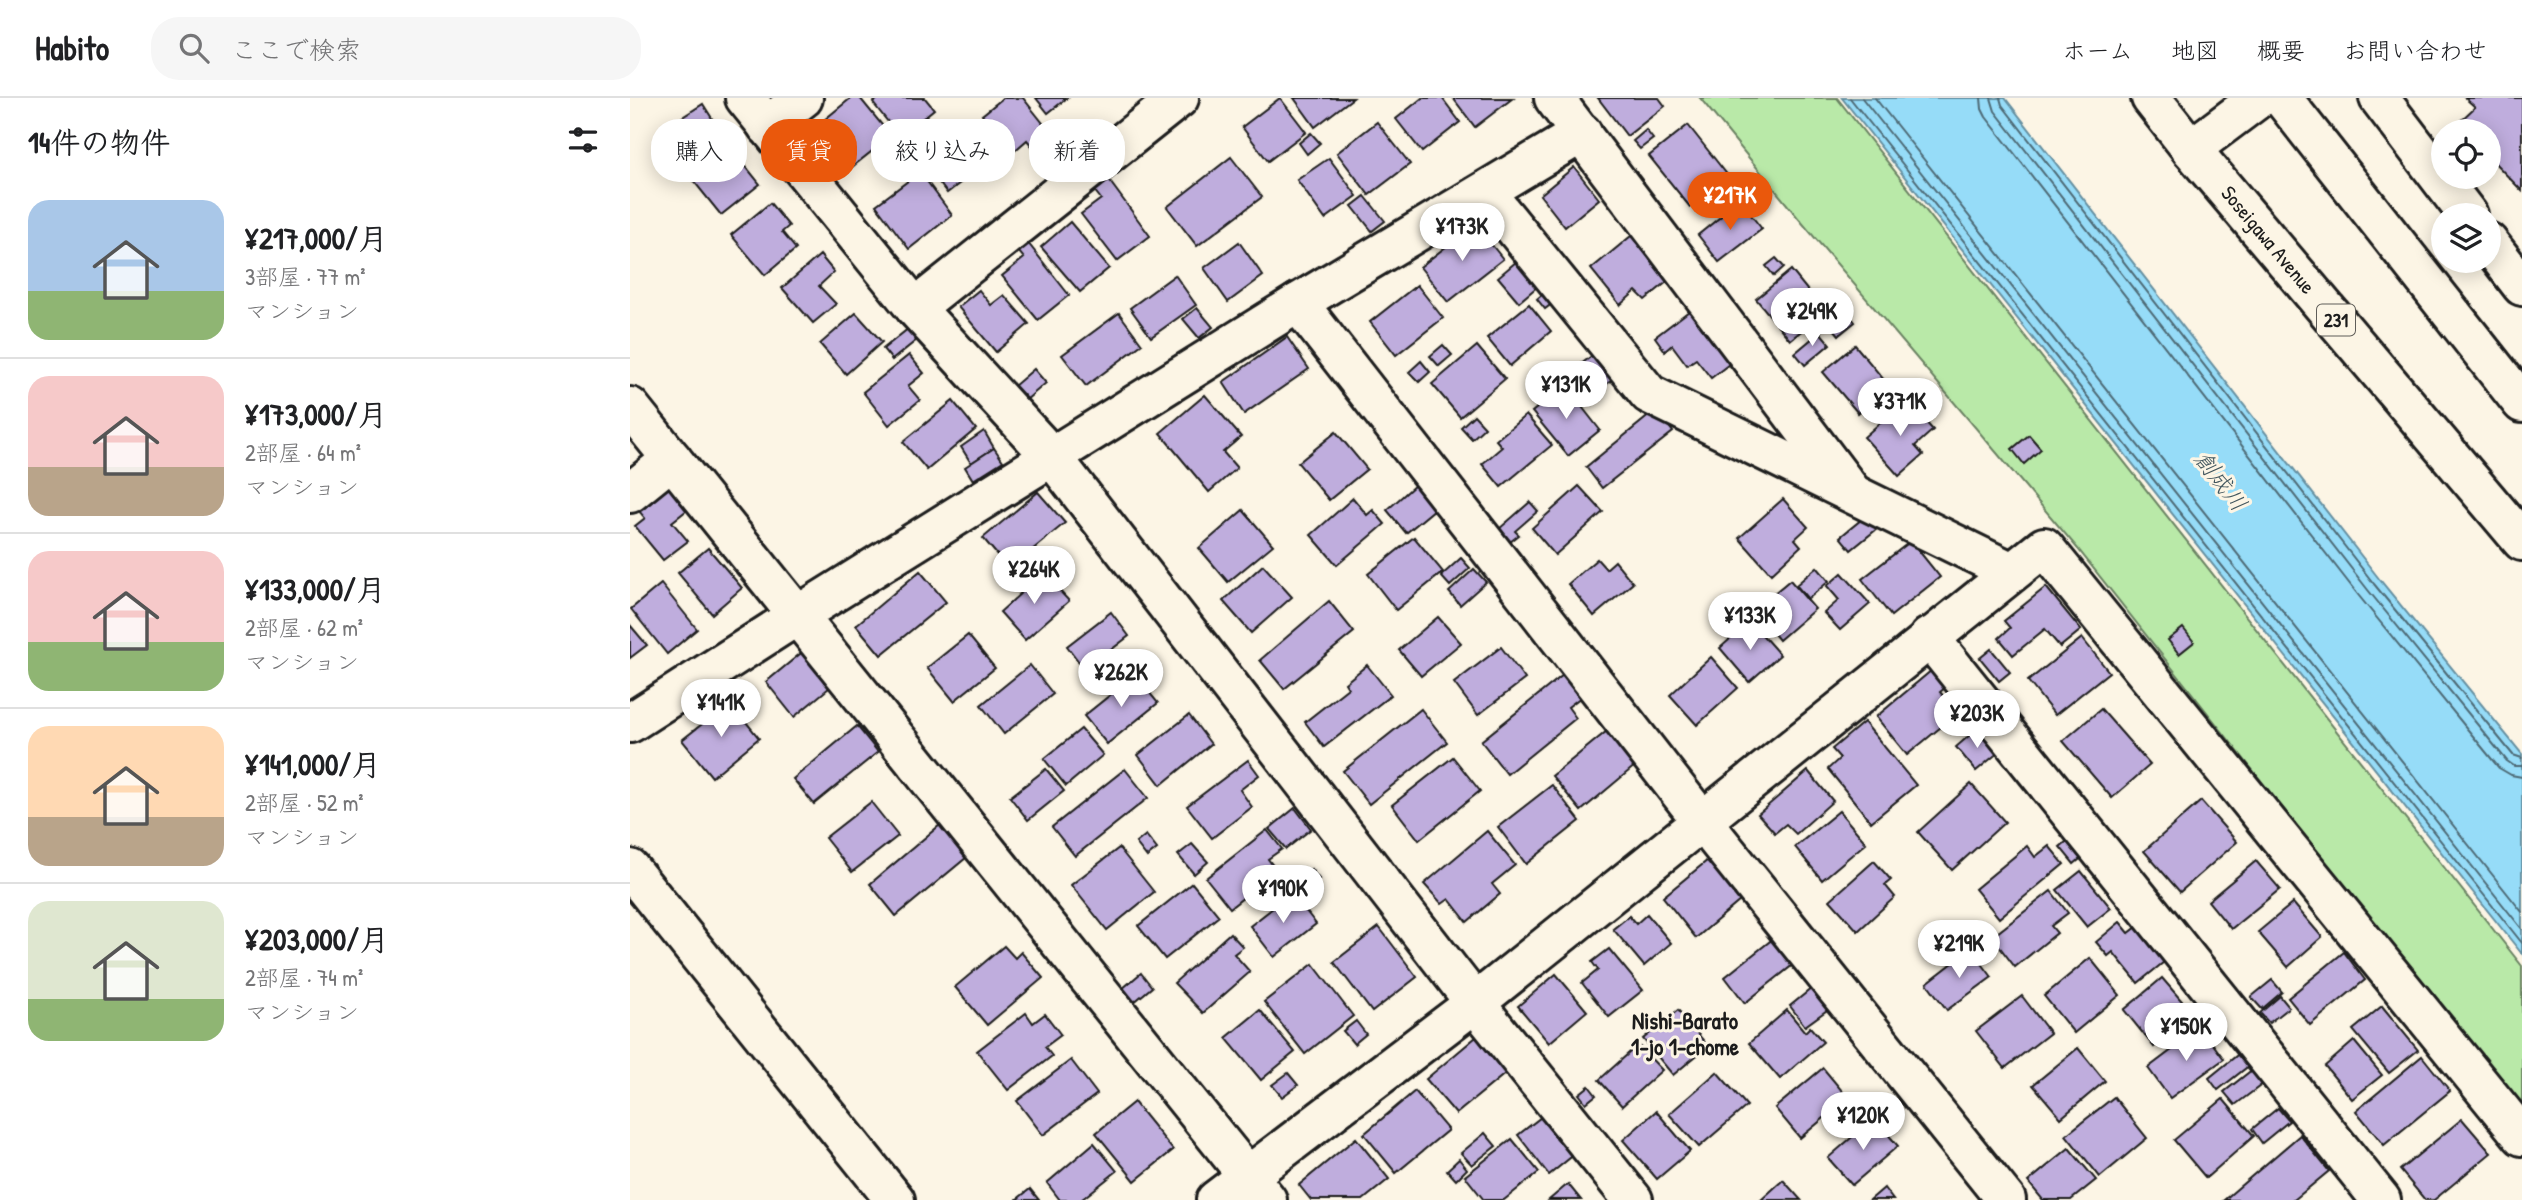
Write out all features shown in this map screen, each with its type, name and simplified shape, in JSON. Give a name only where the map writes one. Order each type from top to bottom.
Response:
[{"type":"main road","points":[[803,98],[756,112],[915,308],[1052,458],[1475,1003],[1633,1200]]},
{"type":"main road","points":[[915,308],[1179,98]]},
{"type":"main road","points":[[1554,98],[1854,494]]},
{"type":"main road","name":"Soseigawa Avenue","points":[[2151,98],[2522,541]]},
{"type":"main road","points":[[2191,149],[2259,98]]},
{"type":"main road","points":[[2282,98],[2522,403]]},
{"type":"main road","points":[[2385,100],[2459,203]]},
{"type":"main road","points":[[630,723],[1298,303],[1582,133]]},
{"type":"main road","points":[[1485,192],[1649,394],[2012,572]]},
{"type":"main road","points":[[2501,259],[2522,286]]},
{"type":"main road","points":[[1298,303],[1702,821],[2007,1200]]},
{"type":"main road","points":[[630,407],[1257,1188]]},
{"type":"main road","points":[[630,493],[672,459]]},
{"type":"main road","points":[[1216,1200],[1257,1188],[1475,1003],[2044,547],[2522,1136]]},
{"type":"main road","points":[[1929,637],[2381,1200]]},
{"type":"main road","points":[[630,869],[895,1200]]},
{"type":"green space","points":[[1700,98],[1837,98],[2522,966],[2522,1111],[2078,549]]},
{"type":"water","name":"創成川","points":[[1842,98],[2005,98],[2380,580],[2522,754],[2522,954]]},
{"type":"building","points":[[851,98],[860,98],[877,119],[871,119],[871,152],[857,163],[857,119],[825,119]]},
{"type":"building","points":[[879,98],[925,98],[934,109],[922,119],[886,119],[873,103]]},
{"type":"building","points":[[1003,98],[1023,98],[1040,119],[1029,119],[1029,142],[1027,140],[1015,150],[1015,119],[985,119],[982,115]]},
{"type":"building","points":[[1036,98],[1067,98],[1048,113]]},
{"type":"building","points":[[1280,98],[1306,132],[1268,161],[1242,127]]},
{"type":"building","points":[[1294,98],[1353,98],[1315,127]]},
{"type":"building","points":[[1422,98],[1442,98],[1460,122],[1422,152],[1396,119]]},
{"type":"building","points":[[1453,98],[1513,98],[1475,127]]},
{"type":"building","points":[[1598,98],[1659,98],[1665,106],[1627,136]]},
{"type":"building","points":[[2465,98],[2522,98],[2522,191],[2501,169],[2501,119],[2462,119],[2475,107]]},
{"type":"building","points":[[703,104],[712,119],[679,119]]},
{"type":"building","points":[[1377,122],[1410,164],[1369,195],[1337,153]]},
{"type":"building","points":[[1688,125],[1729,177],[1690,207],[1649,156]]},
{"type":"building","points":[[1646,130],[1653,139],[1640,149],[1633,141]]},
{"type":"building","points":[[1311,133],[1320,143],[1307,154],[1299,143]]},
{"type":"building","points":[[1231,157],[1262,197],[1197,246],[1167,207]]},
{"type":"building","points":[[1329,158],[1357,196],[1325,219],[1297,180]]},
{"type":"building","points":[[1574,167],[1599,199],[1565,227],[1540,195]]},
{"type":"building","points":[[747,168],[760,184],[721,215],[694,182],[747,182]]},
{"type":"building","points":[[907,182],[927,182],[952,215],[909,249],[876,205]]},
{"type":"building","points":[[939,182],[961,182],[947,193]]},
{"type":"building","points":[[1104,182],[1110,182],[1150,236],[1117,261],[1081,214],[1101,199],[1094,190]]},
{"type":"building","points":[[1365,196],[1385,221],[1372,231],[1352,206]]},
{"type":"building","points":[[1740,201],[1762,229],[1719,262],[1698,235]]},
{"type":"building","points":[[770,203],[789,226],[782,232],[796,249],[765,275],[731,235]]},
{"type":"building","points":[[1070,222],[1109,268],[1080,292],[1041,247]]},
{"type":"building","points":[[1475,224],[1503,259],[1448,302],[1420,267]]},
{"type":"building","points":[[1631,236],[1668,281],[1645,300],[1636,291],[1620,305],[1591,269]]},
{"type":"building","points":[[1239,242],[1263,276],[1228,302],[1204,268]]},
{"type":"building","points":[[1028,243],[1069,295],[1038,320],[1002,276],[1024,258],[1018,251]]},
{"type":"building","points":[[820,255],[834,272],[819,286],[836,304],[813,323],[782,288]]},
{"type":"building","points":[[1523,256],[1544,281],[1519,302],[1498,277]]},
{"type":"building","points":[[1776,258],[1784,267],[1774,276],[1766,266]]},
{"type":"building","points":[[1791,270],[1825,312],[1790,340],[1756,299]]},
{"type":"building","points":[[1175,275],[1196,305],[1151,337],[1130,308]]},
{"type":"building","points":[[1417,285],[1443,318],[1396,355],[1370,322]]},
{"type":"building","points":[[1549,289],[1558,299],[1545,309],[1537,299]]},
{"type":"building","points":[[979,290],[991,305],[1004,295],[1029,324],[996,352],[958,307]]},
{"type":"building","points":[[1529,304],[1551,331],[1510,366],[1487,338]]},
{"type":"building","points":[[1197,308],[1213,327],[1199,338],[1183,319]]},
{"type":"building","points":[[1693,308],[1733,361],[1711,378],[1696,359],[1687,365],[1672,345],[1665,351],[1655,337]]},
{"type":"building","points":[[1846,310],[1855,322],[1839,335],[1830,324]]},
{"type":"building","points":[[856,313],[882,342],[846,374],[820,344]]},
{"type":"building","points":[[1119,313],[1142,344],[1086,386],[1062,355]]},
{"type":"building","points":[[909,328],[918,339],[892,360],[883,349]]},
{"type":"building","points":[[1820,332],[1830,344],[1805,365],[1795,353]]},
{"type":"building","points":[[1287,337],[1309,369],[1244,414],[1223,382]]},
{"type":"building","points":[[1443,345],[1452,355],[1439,366],[1430,356]]},
{"type":"building","points":[[1855,345],[1890,387],[1858,413],[1823,372]]},
{"type":"building","points":[[1477,346],[1505,379],[1460,417],[1432,384]]},
{"type":"building","points":[[909,355],[924,373],[908,386],[920,400],[889,425],[863,392]]},
{"type":"building","points":[[1593,355],[1612,380],[1590,397],[1571,372]]},
{"type":"building","points":[[1421,361],[1430,372],[1419,382],[1409,372]]},
{"type":"building","points":[[1034,369],[1046,383],[1026,400],[1014,386]]},
{"type":"building","points":[[1565,385],[1600,430],[1568,456],[1532,412]]},
{"type":"building","points":[[1205,395],[1241,437],[1223,452],[1237,468],[1209,492],[1160,433]]},
{"type":"building","points":[[1906,400],[1933,430],[1915,446],[1923,455],[1899,476],[1864,437]]},
{"type":"building","points":[[953,401],[976,429],[927,470],[903,442]]},
{"type":"building","points":[[1656,410],[1673,432],[1602,488],[1586,467]]},
{"type":"building","points":[[1474,415],[1485,427],[1472,439],[1461,427]]},
{"type":"building","points":[[1526,415],[1552,445],[1501,487],[1482,464],[1502,447],[1496,440]]},
{"type":"building","points":[[984,431],[994,448],[971,463],[961,447]]},
{"type":"building","points":[[1336,432],[1367,469],[1329,500],[1298,463]]},
{"type":"building","points":[[2029,435],[2041,449],[2024,464],[2012,449]]},
{"type":"building","points":[[994,448],[1003,461],[973,480],[965,467]]},
{"type":"building","points":[[1415,485],[1435,509],[1406,533],[1387,510]]},
{"type":"building","points":[[668,486],[687,510],[672,522],[688,541],[663,560],[635,526],[645,518],[638,510]]},
{"type":"building","points":[[1579,486],[1603,512],[1555,555],[1532,528]]},
{"type":"building","points":[[1038,492],[1065,523],[1009,569],[983,538]]},
{"type":"building","points":[[1353,498],[1367,515],[1373,510],[1385,524],[1337,565],[1311,535]]},
{"type":"building","points":[[1783,499],[1808,527],[1795,539],[1801,546],[1771,574],[1739,538]]},
{"type":"building","points":[[1530,502],[1538,511],[1515,531],[1519,535],[1510,542],[1499,529]]},
{"type":"building","points":[[1243,510],[1273,545],[1228,582],[1199,548]]},
{"type":"building","points":[[1872,511],[1883,524],[1851,550],[1840,537]]},
{"type":"building","points":[[1414,537],[1443,572],[1396,610],[1368,574]]},
{"type":"building","points":[[1911,541],[1940,577],[1891,616],[1862,579]]},
{"type":"building","points":[[708,548],[742,588],[712,614],[678,573]]},
{"type":"building","points":[[1461,558],[1470,568],[1450,586],[1441,576]]},
{"type":"building","points":[[1597,559],[1606,569],[1615,561],[1633,583],[1594,616],[1568,584]]},
{"type":"building","points":[[1263,565],[1292,597],[1251,633],[1223,601]]},
{"type":"building","points":[[1817,567],[1829,581],[1808,599],[1796,585]]},
{"type":"building","points":[[1474,569],[1486,582],[1460,605],[1449,592]]},
{"type":"building","points":[[920,571],[946,602],[881,655],[856,625]]},
{"type":"building","points":[[1043,573],[1069,601],[1025,640],[1000,612]]},
{"type":"building","points":[[1842,573],[1870,604],[1840,630],[1824,613],[1839,600],[1827,586]]},
{"type":"building","points":[[1790,580],[1815,609],[1779,640],[1754,610]]},
{"type":"building","points":[[661,584],[697,629],[667,654],[631,609]]},
{"type":"building","points":[[2046,587],[2081,630],[2060,647],[2045,629],[2013,655],[1999,638],[2010,628],[2004,621]]},
{"type":"building","points":[[1329,601],[1354,632],[1284,689],[1260,660]]},
{"type":"building","points":[[1111,612],[1129,636],[1085,670],[1067,646]]},
{"type":"building","points":[[1438,617],[1461,643],[1421,676],[1399,650]]},
{"type":"building","points":[[1750,621],[1780,655],[1749,682],[1720,648]]},
{"type":"building","points":[[630,625],[647,645],[630,658]]},
{"type":"building","points":[[2183,628],[2194,642],[2179,654],[2168,640]]},
{"type":"building","points":[[968,635],[995,668],[954,701],[927,668]]},
{"type":"building","points":[[2082,638],[2109,672],[2055,715],[2028,681]]},
{"type":"building","points":[[1501,647],[1525,679],[1478,715],[1454,683]]},
{"type":"building","points":[[806,649],[835,683],[794,717],[766,682]]},
{"type":"building","points":[[1991,649],[2010,672],[1999,681],[1980,658]]},
{"type":"building","points":[[1711,657],[1738,688],[1697,725],[1670,695]]},
{"type":"building","points":[[1030,665],[1053,694],[1004,734],[981,705]]},
{"type":"building","points":[[1367,665],[1391,695],[1324,747],[1305,722],[1348,688],[1345,683]]},
{"type":"building","points":[[1932,670],[1946,687],[1940,692],[1958,713],[1907,755],[1876,717]]},
{"type":"building","points":[[1135,675],[1158,703],[1107,744],[1084,716]]},
{"type":"building","points":[[1563,675],[1581,697],[1568,707],[1576,718],[1507,774],[1481,741]]},
{"type":"building","points":[[730,702],[759,738],[712,777],[682,740]]},
{"type":"building","points":[[1421,709],[1447,742],[1369,804],[1343,771]]},
{"type":"building","points":[[2101,709],[2150,765],[2112,798],[2063,741]]},
{"type":"building","points":[[1189,715],[1211,744],[1161,785],[1138,755]]},
{"type":"building","points":[[1864,722],[1916,785],[1871,822],[1828,769],[1840,758],[1832,749]]},
{"type":"building","points":[[857,726],[878,752],[814,804],[793,779]]},
{"type":"building","points":[[1978,728],[1999,752],[1976,771],[1956,747]]},
{"type":"building","points":[[1081,729],[1103,755],[1066,786],[1044,759]]},
{"type":"building","points":[[1607,731],[1636,765],[1581,811],[1552,776]]},
{"type":"building","points":[[1453,757],[1480,791],[1419,840],[1392,805]]},
{"type":"building","points":[[1248,760],[1259,775],[1240,790],[1252,807],[1212,838],[1187,806]]},
{"type":"building","points":[[1046,769],[1064,791],[1028,820],[1010,797]]},
{"type":"building","points":[[1125,769],[1148,798],[1075,856],[1052,827]]},
{"type":"building","points":[[1808,771],[1833,801],[1796,834],[1786,824],[1775,833],[1758,814]]},
{"type":"building","points":[[1971,784],[2005,822],[1952,870],[1918,832]]},
{"type":"building","points":[[1552,785],[1580,821],[1526,864],[1498,827]]},
{"type":"building","points":[[2201,801],[2237,842],[2180,892],[2144,851]]},
{"type":"building","points":[[871,802],[898,836],[852,872],[825,838]]},
{"type":"building","points":[[1295,808],[1311,829],[1286,849],[1269,829]]},
{"type":"building","points":[[1839,811],[1866,843],[1822,880],[1795,847]]},
{"type":"building","points":[[940,825],[967,857],[896,916],[870,884]]},
{"type":"building","points":[[1267,830],[1282,849],[1268,859],[1277,871],[1230,908],[1206,878]]},
{"type":"building","points":[[1487,831],[1515,865],[1492,884],[1500,894],[1467,922],[1449,899],[1442,904],[1424,884]]},
{"type":"building","points":[[1146,835],[1157,849],[1147,857],[1136,843]]},
{"type":"building","points":[[2072,837],[2086,854],[2074,864],[2060,847]]},
{"type":"building","points":[[1192,844],[1208,862],[1194,874],[1178,855]]},
{"type":"building","points":[[2027,846],[2035,857],[2049,846],[2064,864],[1999,918],[1975,889]]},
{"type":"building","points":[[1119,848],[1154,892],[1107,930],[1071,885]]},
{"type":"building","points":[[1708,860],[1741,900],[1696,938],[1663,897]]},
{"type":"building","points":[[1874,861],[1891,880],[1885,885],[1895,897],[1858,931],[1830,900]]},
{"type":"building","points":[[2256,861],[2280,889],[2231,929],[2208,901]]},
{"type":"building","points":[[1311,869],[1319,879],[1303,891],[1295,882]]},
{"type":"building","points":[[2081,871],[2111,908],[2087,927],[2057,890]]},
{"type":"building","points":[[1192,883],[1219,916],[1165,959],[1138,926]]},
{"type":"building","points":[[2051,891],[2068,913],[2051,926],[2057,933],[2015,967],[1992,937]]},
{"type":"building","points":[[1292,893],[1316,924],[1274,957],[1250,926]]},
{"type":"building","points":[[2293,903],[2322,937],[2288,967],[2258,932]]},
{"type":"building","points":[[1647,914],[1671,943],[1644,966],[1613,929],[1629,916],[1636,924]]},
{"type":"building","points":[[2120,922],[2129,933],[2137,927],[2164,962],[2138,983],[2113,952],[2108,956],[2096,942]]},
{"type":"building","points":[[1379,927],[1417,977],[1372,1012],[1334,962]]},
{"type":"building","points":[[1230,933],[1243,947],[1234,954],[1250,972],[1203,1013],[1174,983]]},
{"type":"building","points":[[1774,938],[1794,964],[1745,1003],[1725,977]]},
{"type":"building","points":[[1004,946],[1015,958],[1021,952],[1043,978],[987,1025],[955,987]]},
{"type":"building","points":[[1609,949],[1643,990],[1609,1017],[1582,983],[1598,970],[1592,962]]},
{"type":"building","points":[[1971,949],[1992,977],[1947,1010],[1927,983]]},
{"type":"building","points":[[2344,952],[2365,980],[2310,1025],[2288,998]]},
{"type":"building","points":[[2090,958],[2120,995],[2074,1033],[2044,996]]},
{"type":"building","points":[[1313,964],[1353,1016],[1305,1054],[1264,1002]]},
{"type":"building","points":[[1141,973],[1152,987],[1133,1003],[1122,989]]},
{"type":"building","points":[[1556,974],[1587,1011],[1549,1043],[1518,1006]]},
{"type":"building","points":[[2162,978],[2193,1014],[2154,1047],[2124,1010]]},
{"type":"building","points":[[2272,980],[2282,992],[2262,1009],[2251,997]]},
{"type":"building","points":[[1817,984],[1834,1005],[1805,1026],[1790,1006]]},
{"type":"building","points":[[2022,996],[2050,1033],[2005,1068],[1976,1031]]},
{"type":"building","points":[[2280,996],[2289,1007],[2269,1023],[2260,1013]]},
{"type":"building","points":[[2382,1006],[2418,1050],[2389,1073],[2353,1030]]},
{"type":"building","points":[[1260,1010],[1295,1052],[1261,1080],[1226,1038]]},
{"type":"building","points":[[1678,1010],[1708,1046],[1673,1075],[1643,1039]]},
{"type":"building","points":[[1787,1010],[1805,1032],[1810,1027],[1823,1042],[1780,1079],[1749,1043]]},
{"type":"building","points":[[1026,1013],[1033,1023],[1045,1014],[1061,1035],[1045,1047],[1052,1056],[1008,1090],[977,1051]]},
{"type":"building","points":[[1356,1021],[1366,1034],[1354,1044],[1343,1031]]},
{"type":"building","points":[[2201,1028],[2224,1059],[2170,1098],[2148,1068]]},
{"type":"building","points":[[1482,1032],[1512,1068],[1456,1114],[1426,1079]]},
{"type":"building","points":[[2354,1041],[2382,1075],[2352,1099],[2325,1066]]},
{"type":"building","points":[[1638,1045],[1662,1070],[1622,1106],[1599,1080]]},
{"type":"building","points":[[2078,1048],[2105,1081],[2061,1118],[2033,1085]]},
{"type":"building","points":[[2241,1052],[2251,1064],[2218,1090],[2209,1078]]},
{"type":"building","points":[[2422,1056],[2450,1091],[2384,1145],[2356,1111]]},
{"type":"building","points":[[1071,1060],[1097,1094],[1043,1135],[1017,1101]]},
{"type":"building","points":[[1823,1068],[1848,1098],[1800,1138],[1775,1108]]},
{"type":"building","points":[[2253,1069],[2264,1083],[2235,1105],[2224,1092]]},
{"type":"building","points":[[1717,1072],[1747,1106],[1699,1147],[1669,1114]]},
{"type":"building","points":[[1288,1073],[1298,1085],[1282,1097],[1272,1085]]},
{"type":"building","points":[[1589,1086],[1596,1095],[1586,1103],[1579,1094]]},
{"type":"building","points":[[1415,1091],[1448,1130],[1396,1173],[1364,1134]]},
{"type":"building","points":[[2114,1097],[2147,1138],[2100,1177],[2066,1135]]},
{"type":"building","points":[[2223,1099],[2254,1136],[2206,1178],[2174,1140]]},
{"type":"building","points":[[1134,1102],[1173,1150],[1135,1181],[1096,1133]]},
{"type":"building","points":[[2278,1108],[2289,1121],[2262,1143],[2252,1129]]},
{"type":"building","points":[[1656,1111],[1690,1151],[1657,1179],[1623,1140]]},
{"type":"building","points":[[1545,1114],[1576,1153],[1549,1175],[1518,1135]]},
{"type":"building","points":[[1874,1118],[1898,1146],[1852,1185],[1828,1158]]},
{"type":"building","points":[[2462,1119],[2491,1153],[2434,1200],[2425,1200],[2400,1170]]},
{"type":"building","points":[[1485,1133],[1496,1146],[1472,1165],[1461,1153]]},
{"type":"building","points":[[2300,1135],[2329,1171],[2294,1200],[2224,1200]]},
{"type":"building","points":[[1356,1138],[1389,1179],[1363,1200],[1311,1200],[1299,1185]]},
{"type":"building","points":[[1512,1139],[1539,1172],[1504,1200],[1484,1200],[1465,1176]]},
{"type":"building","points":[[1094,1143],[1117,1171],[1081,1200],[1060,1200],[1047,1183]]},
{"type":"building","points":[[2069,1148],[2096,1180],[2071,1200],[2043,1200],[2028,1182]]},
{"type":"building","points":[[1459,1159],[1467,1169],[1456,1180],[1447,1170]]},
{"type":"building","points":[[1783,1180],[1801,1200],[1761,1200]]},
{"type":"building","points":[[1568,1184],[1581,1200],[1549,1200]]},
{"type":"building","points":[[1884,1188],[1893,1200],[1870,1200]]},
{"type":"building","points":[[1030,1189],[1039,1200],[1016,1200]]},
{"type":"district","name":"Nishi-Barato 1-jo 1-chome","points":[[1685,1034]]}]
